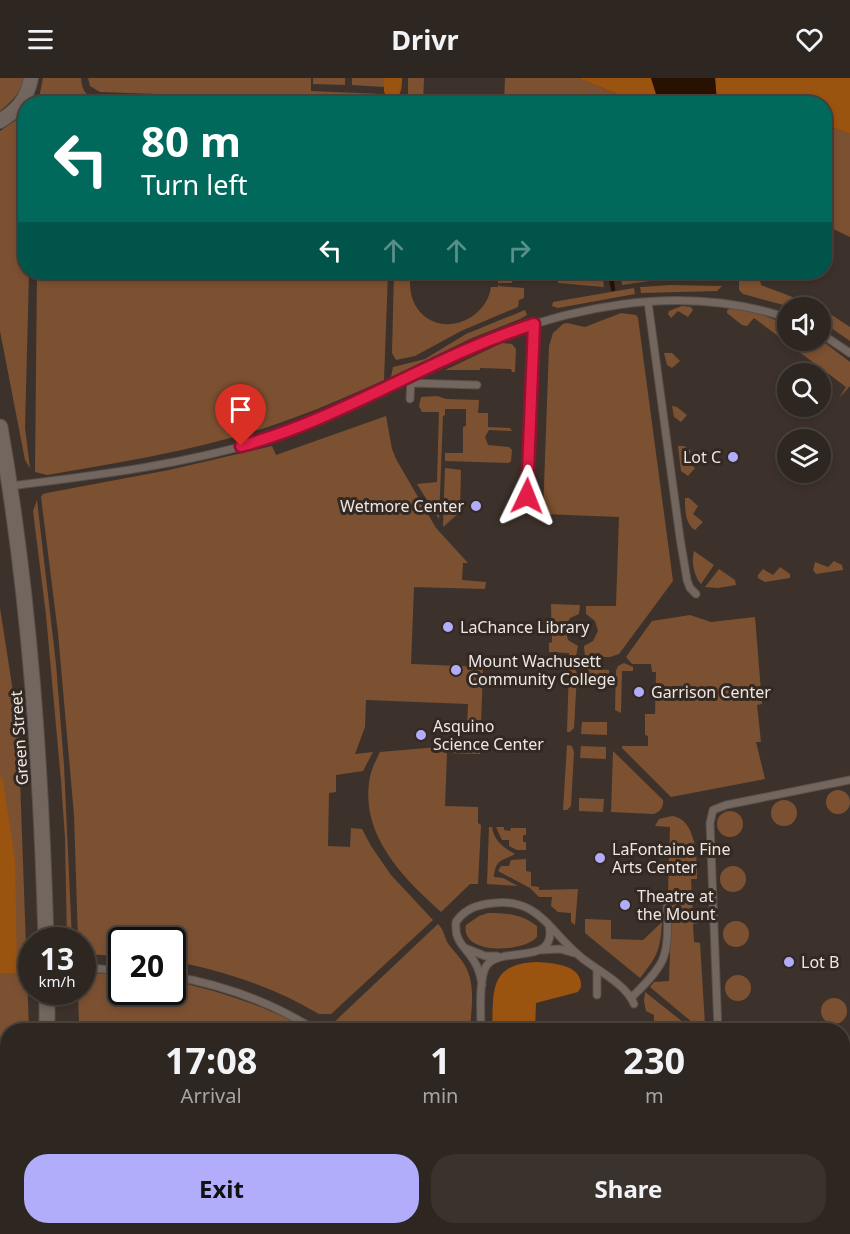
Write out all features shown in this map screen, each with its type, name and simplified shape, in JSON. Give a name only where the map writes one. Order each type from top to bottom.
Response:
[{"type":"street","points":[[25,96],[32,78]]},
{"type":"street","points":[[0,122],[18,107]]},
{"type":"street","name":"Green Street","points":[[0,427],[10,486],[29,639],[38,736],[45,927]]},
{"type":"street","points":[[47,1005],[47,1023]]},
{"type":"lane","points":[[10,486],[148,468],[259,441],[298,428],[411,380],[486,341],[581,311],[648,302],[692,301],[735,305],[777,315]]},
{"type":"lane","points":[[648,302],[680,538],[687,580],[690,588],[696,594]]},
{"type":"lane","points":[[527,496],[534,324]]},
{"type":"lane","points":[[831,340],[850,353]]},
{"type":"lane","points":[[411,380],[477,385]]},
{"type":"lane","points":[[410,399],[411,380]]},
{"type":"lane","points":[[718,1023],[710,823],[713,810],[726,805],[850,780]]},
{"type":"lane","points":[[459,942],[467,949],[485,956],[529,954],[541,950],[569,951],[621,987],[632,1001],[663,958],[667,899]]},
{"type":"lane","points":[[482,985],[475,962],[459,942],[455,933],[456,922],[468,909],[478,905],[494,902],[530,907],[580,957]]},
{"type":"lane","points":[[541,950],[548,944],[550,938],[546,921]]},
{"type":"lane","points":[[481,1023],[484,970],[495,959],[505,956]]},
{"type":"lane","points":[[597,970],[597,994]]},
{"type":"lane","points":[[186,980],[243,995],[304,1023]]},
{"type":"shaded area","points":[[0,78],[24,78],[18,93],[0,111]]},
{"type":"shaded area","points":[[43,78],[81,78],[85,92],[90,96],[39,96]]},
{"type":"shaded area","points":[[88,78],[311,78],[311,91],[382,94],[382,96],[212,96],[100,92],[90,86]]},
{"type":"shaded area","points":[[313,78],[345,78],[345,85],[313,84]]},
{"type":"shaded area","points":[[352,78],[384,78],[384,87],[352,85]]},
{"type":"shaded area","points":[[384,78],[402,78],[398,96],[387,96],[384,92]]},
{"type":"shaded area","points":[[408,78],[424,78],[423,96],[408,96]]},
{"type":"shaded area","points":[[505,78],[578,78],[620,96],[504,96]]},
{"type":"shaded area","points":[[578,78],[651,78],[657,96],[620,96]]},
{"type":"shaded area","points":[[651,78],[715,78],[716,96],[657,96]]},
{"type":"shaded area","points":[[715,78],[850,78],[850,134],[832,128],[832,96],[716,96]]},
{"type":"shaded area","points":[[18,119],[18,279],[29,279],[25,428],[30,468],[25,460],[0,331],[0,131]]},
{"type":"shaded area","points":[[832,128],[850,134],[850,237],[832,228]]},
{"type":"shaded area","points":[[37,279],[388,279],[384,380],[307,413],[235,437],[110,464],[47,475],[35,472]]},
{"type":"shaded area","points":[[394,279],[410,279],[410,290],[417,308],[437,323],[448,324],[471,317],[487,299],[491,287],[498,287],[498,284],[499,286],[524,288],[524,298],[519,300],[518,307],[461,331],[415,356],[396,360],[392,353]]},
{"type":"shaded area","points":[[498,279],[512,279],[512,283],[498,283]]},
{"type":"shaded area","points":[[558,279],[603,279],[604,287],[558,283]]},
{"type":"shaded area","points":[[621,279],[664,279],[622,285]]},
{"type":"shaded area","points":[[739,279],[760,279],[761,285],[793,297],[777,297],[777,303],[743,294],[739,290]]},
{"type":"shaded area","points":[[722,286],[717,291],[641,293],[640,287]]},
{"type":"shaded area","points":[[634,288],[635,294],[558,308],[552,306],[553,302]]},
{"type":"shaded area","points":[[682,306],[691,307],[693,310],[688,317],[678,311],[671,318],[669,311]]},
{"type":"shaded area","points":[[730,308],[754,312],[777,320],[777,335],[754,318],[747,326],[742,325],[727,311]]},
{"type":"shaded area","points":[[525,310],[527,315],[520,319],[472,338],[391,377],[393,367],[425,359],[466,334]]},
{"type":"shaded area","points":[[621,313],[636,315],[638,318],[673,581],[619,654],[610,657],[585,657],[584,646],[593,641],[598,631],[595,621],[586,614],[586,606],[616,606],[619,517],[543,514],[549,346],[553,333],[563,324],[585,327]]},
{"type":"shaded area","points":[[831,315],[850,327],[850,341],[831,328]]},
{"type":"shaded area","points":[[502,343],[512,344],[516,349],[515,372],[511,369],[480,368],[480,370],[445,370]]},
{"type":"shaded area","points":[[831,348],[850,362],[850,386],[839,398],[846,387],[831,376],[831,363],[814,363],[798,351],[831,351]]},
{"type":"shaded area","points":[[664,353],[672,353],[680,361],[672,368],[667,365]]},
{"type":"shaded area","points":[[437,396],[446,399],[479,400],[478,413],[488,413],[488,427],[510,428],[512,431],[489,430],[485,437],[488,445],[509,447],[512,450],[509,463],[445,461],[445,453],[463,453],[466,409],[445,409],[439,519],[417,484],[437,482],[439,412],[422,412],[419,406],[421,397]]},
{"type":"shaded area","points":[[672,406],[687,415],[681,422],[674,417]]},
{"type":"shaded area","points":[[386,416],[396,459],[436,528],[468,563],[463,563],[462,580],[486,582],[485,589],[414,587],[411,664],[483,667],[481,727],[467,727],[468,704],[366,700],[365,727],[355,754],[373,752],[363,771],[336,775],[336,792],[329,793],[328,846],[350,847],[351,828],[362,829],[391,875],[433,920],[331,1014],[319,1014],[302,1004],[248,981],[186,964],[186,927],[108,927],[108,955],[96,955],[96,927],[78,927],[74,815],[58,633],[41,497],[43,494],[52,492],[169,470],[272,446],[276,455]]},
{"type":"shaded area","points":[[678,446],[684,446],[691,451],[685,460],[695,468],[688,476],[681,471]]},
{"type":"shaded area","points":[[445,468],[461,470],[460,512],[443,527]]},
{"type":"shaded area","points":[[685,498],[689,498],[698,506],[693,514],[703,522],[695,530],[687,520]]},
{"type":"shaded area","points":[[37,500],[56,664],[64,765],[71,927],[67,927],[61,781],[46,615],[33,511]]},
{"type":"shaded area","points":[[694,551],[714,565],[701,584],[694,568]]},
{"type":"shaded area","points":[[834,561],[842,565],[843,570],[816,574],[813,570],[815,562],[828,567]]},
{"type":"shaded area","points":[[780,567],[790,574],[790,578],[765,582],[758,578],[763,569],[773,575]]},
{"type":"shaded area","points":[[719,569],[735,580],[736,585],[718,588],[705,587]]},
{"type":"shaded area","points":[[551,604],[580,605],[579,614],[570,618],[565,627],[568,640],[578,646],[576,656],[569,656],[569,653],[549,652],[549,643],[552,642]]},
{"type":"shaded area","points":[[0,608],[18,724],[25,927],[18,927],[18,1005],[28,1005],[29,1023],[0,1023]]},
{"type":"shaded area","points":[[690,615],[711,622],[755,617],[762,704],[757,705],[761,742],[756,742],[765,779],[671,797],[622,748],[622,746],[648,746],[648,736],[645,735],[645,714],[655,714],[656,672],[652,672],[651,664],[632,664],[626,657],[652,621]]},
{"type":"shaded area","points":[[624,663],[633,667],[633,671],[622,671],[621,713],[615,710],[616,671],[618,666]]},
{"type":"shaded area","points":[[569,667],[575,669],[577,674],[574,728],[567,732]]},
{"type":"shaded area","points":[[584,669],[609,670],[609,682],[584,681]]},
{"type":"shaded area","points":[[582,722],[607,722],[607,735],[581,734]]},
{"type":"shaded area","points":[[462,744],[480,745],[480,754],[447,753],[445,806],[478,807],[478,823],[481,825],[478,884],[470,884],[441,912],[400,871],[379,839],[372,821],[369,783],[380,752],[438,747],[461,748]]},
{"type":"shaded area","points":[[567,745],[572,746],[574,752],[571,806],[563,810]]},
{"type":"shaded area","points":[[581,746],[606,747],[606,759],[580,758]]},
{"type":"shaded area","points":[[613,751],[663,800],[658,812],[654,814],[611,812]]},
{"type":"shaded area","points":[[2,776],[15,859],[17,973],[0,973],[0,780]]},
{"type":"shaded area","points":[[833,790],[843,790],[850,797],[850,807],[843,814],[833,814],[826,807],[826,797]]},
{"type":"shaded area","points":[[579,798],[604,799],[603,812],[579,811]]},
{"type":"shaded area","points":[[784,800],[793,804],[797,813],[793,822],[784,826],[775,822],[771,813],[775,804]]},
{"type":"shaded area","points":[[730,811],[739,815],[743,824],[739,833],[730,837],[721,833],[717,824],[721,815]]},
{"type":"shaded area","points":[[672,816],[680,819],[691,832],[694,842],[697,879],[691,879],[693,917],[699,917],[699,923],[693,924],[694,942],[700,943],[705,1023],[693,1023],[650,987],[654,982],[669,981],[672,892],[668,892],[670,827],[655,826],[659,819]]},
{"type":"shaded area","points":[[489,827],[492,827],[500,844],[515,854],[498,864],[494,877],[503,878],[518,886],[487,884]]},
{"type":"shaded area","points":[[496,827],[504,827],[504,830],[510,831],[511,828],[526,828],[523,842],[526,842],[526,850],[517,850],[509,846],[509,840],[502,840]]},
{"type":"shaded area","points":[[526,859],[526,871],[531,872],[531,886],[539,887],[539,890],[578,889],[575,925],[571,922],[571,913],[558,912],[551,906],[552,897],[539,897],[530,888],[498,871],[501,866],[509,866],[511,860]]},
{"type":"shaded area","points":[[733,866],[742,870],[746,879],[742,888],[733,892],[724,888],[720,879],[724,870]]},
{"type":"shaded area","points":[[488,913],[507,914],[526,919],[537,926],[537,937],[530,942],[507,948],[482,946],[473,942],[467,935],[466,925]]},
{"type":"shaded area","points":[[585,919],[611,920],[611,939],[643,940],[662,922],[657,952],[640,978],[585,933]]},
{"type":"shaded area","points":[[736,921],[745,925],[749,934],[745,943],[736,947],[727,943],[723,934],[727,925]]},
{"type":"shaded area","points":[[438,924],[449,945],[468,972],[472,1001],[470,1023],[333,1023]]},
{"type":"shaded area","points":[[537,962],[566,967],[577,974],[581,987],[578,992],[536,1003],[535,1023],[492,1023],[494,992],[497,982],[510,968]]},
{"type":"shaded area","points":[[96,973],[108,974],[108,1005],[186,1005],[186,984],[227,995],[295,1023],[79,1023],[78,1005],[96,1005]]},
{"type":"shaded area","points":[[738,975],[747,979],[751,988],[747,997],[738,1001],[729,997],[725,988],[729,979]]},
{"type":"shaded area","points":[[645,992],[684,1023],[654,1023],[654,1015],[646,1011]]},
{"type":"shaded area","points":[[829,999],[839,999],[846,1006],[846,1016],[839,1023],[829,1023],[822,1016],[822,1006]]},
{"type":"waterway","points":[[611,279],[613,289]]},
{"type":"place","name":"Lot C","points":[[733,457]]},
{"type":"place","name":"Wetmore Center","points":[[476,506]]},
{"type":"place","name":"LaChance Library","points":[[448,627]]},
{"type":"place","name":"Mount Wachusett Community College","points":[[456,670]]},
{"type":"place","name":"Garrison Center","points":[[639,692]]},
{"type":"place","name":"Asquino Science Center","points":[[421,735]]},
{"type":"place","name":"LaFontaine Fine Arts Center","points":[[600,858]]},
{"type":"place","name":"Theatre at the Mount","points":[[625,905]]},
{"type":"place","name":"Lot B","points":[[789,962]]},
{"type":"route","points":[[241,446],[276,436],[340,411],[462,352],[511,331],[534,324],[527,496]]}]
